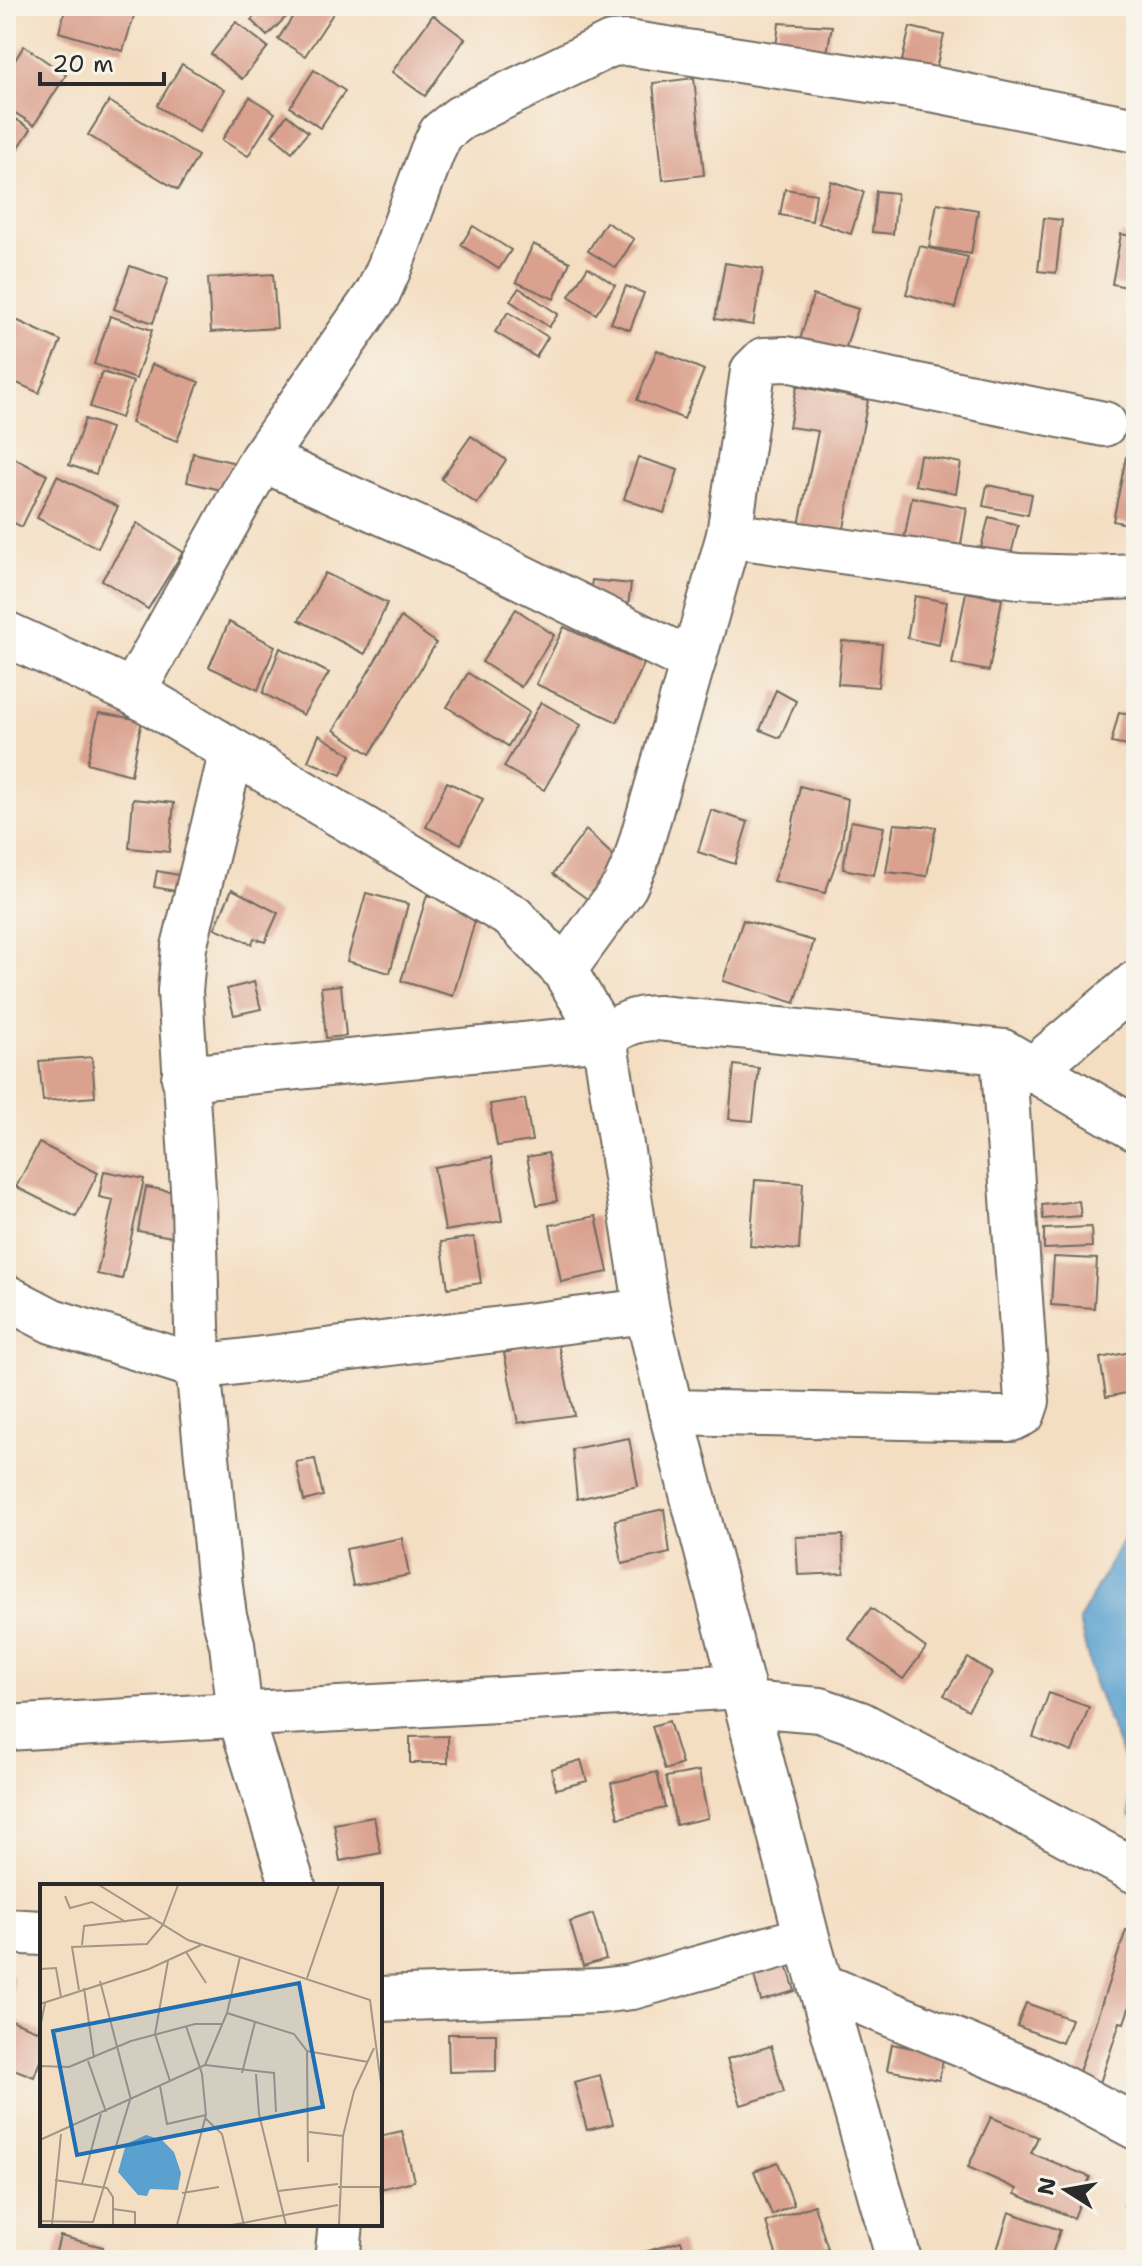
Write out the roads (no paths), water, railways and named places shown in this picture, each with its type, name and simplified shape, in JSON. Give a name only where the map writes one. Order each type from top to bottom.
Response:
[{"type":"street","points":[[133,692],[262,459],[378,293],[441,133],[460,118],[618,25],[647,45],[936,90],[1136,130]]},
{"type":"street","points":[[564,970],[630,875],[729,535],[753,371],[764,360],[786,359],[1104,424]]},
{"type":"street","points":[[262,459],[464,549],[693,662]]},
{"type":"street","points":[[729,535],[1018,576],[1136,576]]},
{"type":"street","points":[[6,634],[133,692],[513,917],[564,970],[604,1037],[647,1311],[671,1412],[807,1938],[899,2260]]},
{"type":"street","points":[[232,751],[184,947],[180,991],[194,1204],[198,1367],[220,1586],[232,1644],[240,1716],[292,1884]]},
{"type":"street","points":[[1018,1061],[1136,983]]},
{"type":"street","points":[[184,1078],[604,1037],[625,1023],[640,1018],[658,1018],[1018,1061],[1136,1129]]},
{"type":"street","points":[[671,1412],[996,1419],[1011,1419],[1023,1413],[1027,1401],[1018,1061]]},
{"type":"street","points":[[6,1297],[52,1321],[198,1367],[647,1311]]},
{"type":"street","points":[[6,1728],[744,1695],[820,1710],[860,1724],[1136,1871]]},
{"type":"street","points":[[6,1931],[40,1933]]},
{"type":"street","points":[[382,1999],[599,1991],[632,1987],[807,1938]]},
{"type":"street","points":[[820,1985],[1033,2073],[1136,2127]]},
{"type":"street","points":[[337,2260],[341,2226]]},
{"type":"water","points":[[1136,1515],[1136,1819],[1130,1816],[1129,1773],[1094,1683],[1079,1621]]}]
